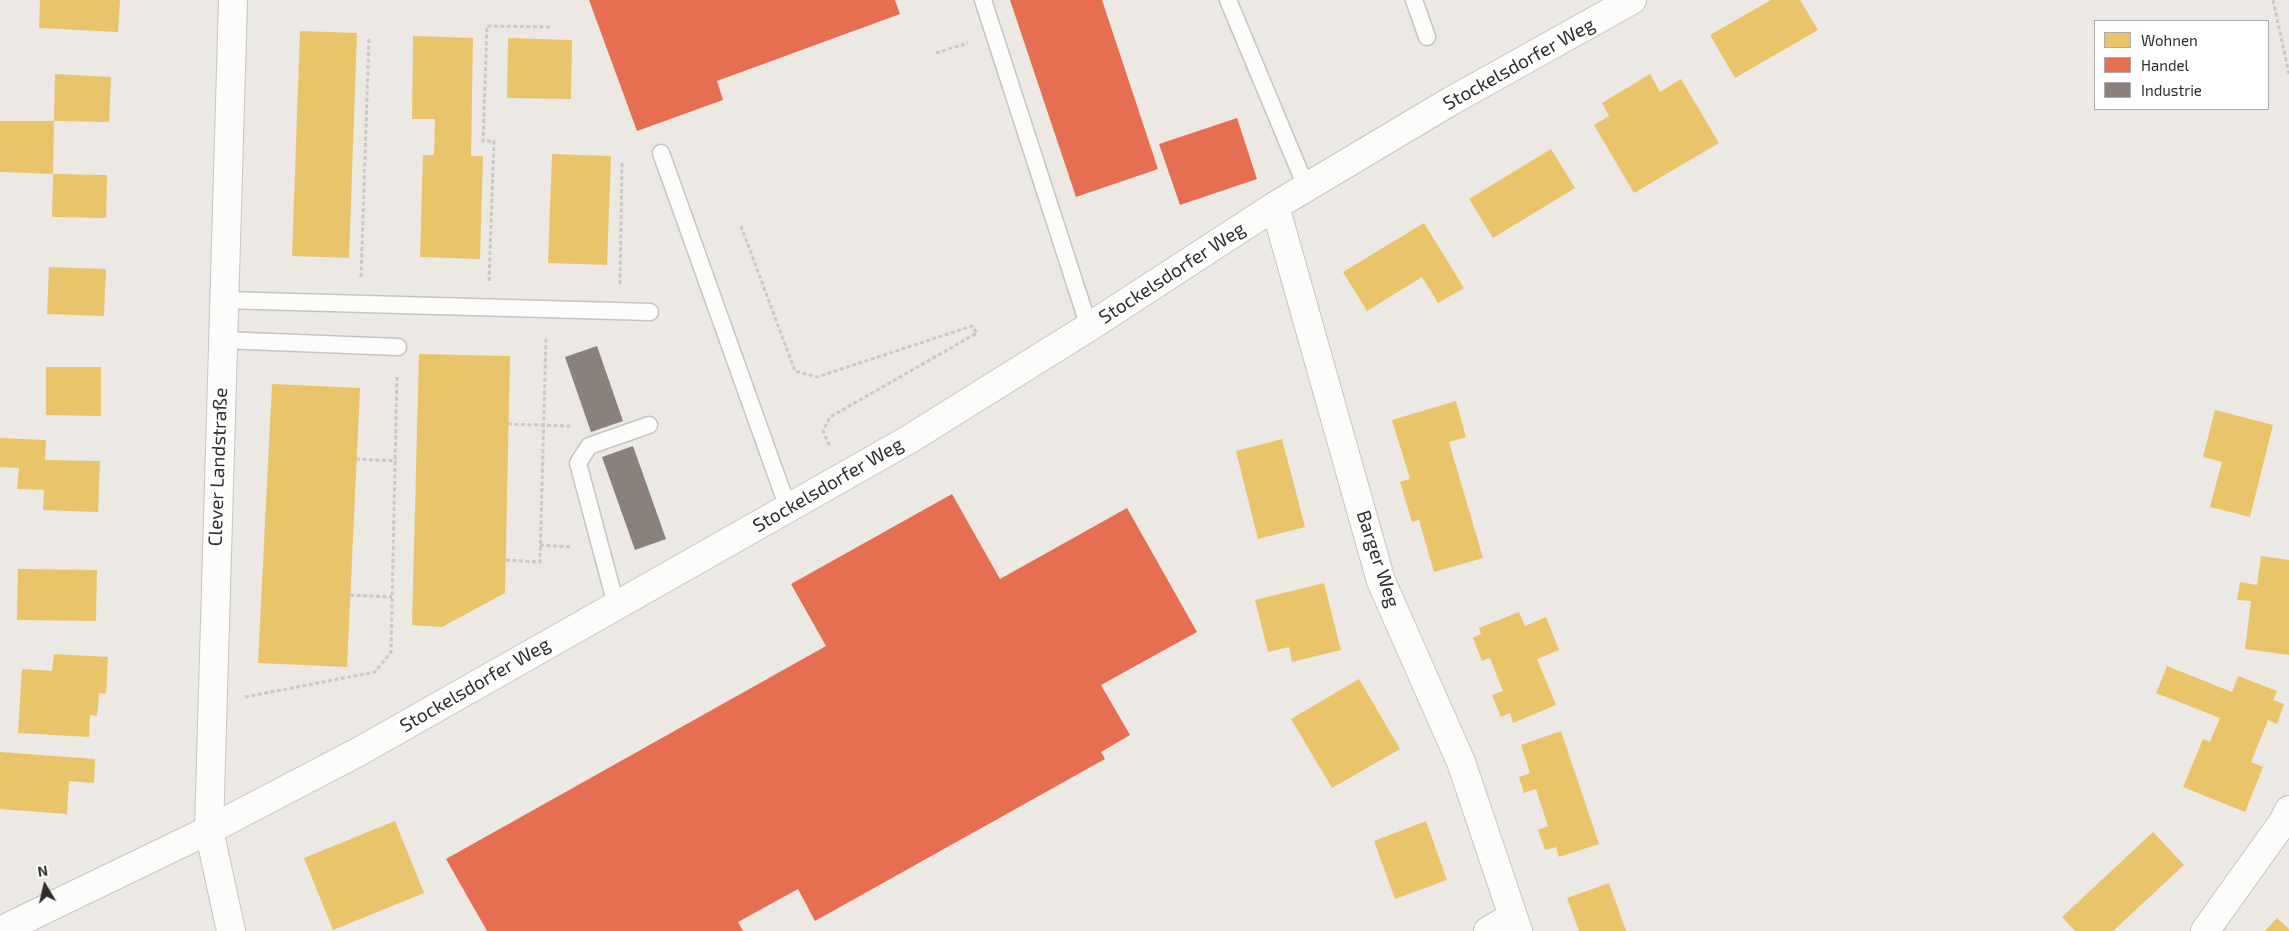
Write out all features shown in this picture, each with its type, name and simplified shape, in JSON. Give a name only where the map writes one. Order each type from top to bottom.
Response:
[{"type":"street","name":"Clever Landstraße","points":[[231,931],[209,830],[233,0]]},
{"type":"street","name":"Stockelsdorfer Weg","points":[[0,931],[209,830],[368,746],[908,440],[1090,327],[1275,206],[1307,189],[1451,102],[1632,0]]},
{"type":"street","name":"Barger Weg","points":[[1275,206],[1381,581],[1461,762],[1515,924]]},
{"type":"street","points":[[2206,931],[2284,822],[2289,810]]},
{"type":"street","points":[[1488,931],[1515,924]]},
{"type":"lane","points":[[983,0],[1090,327]]},
{"type":"lane","points":[[1228,0],[1307,189]]},
{"type":"lane","points":[[1414,0],[1427,37]]},
{"type":"lane","points":[[661,153],[788,508]]},
{"type":"lane","points":[[223,300],[650,312]]},
{"type":"lane","points":[[222,340],[398,347]]},
{"type":"lane","points":[[616,605],[578,463],[589,446],[649,425]]},
{"type":"path","points":[[2273,0],[2289,74]]},
{"type":"path","points":[[489,308],[494,142],[483,141],[487,26],[551,27]]},
{"type":"path","points":[[936,53],[995,34]]},
{"type":"path","points":[[360,304],[369,37]]},
{"type":"path","points":[[620,312],[622,163]]},
{"type":"path","points":[[741,226],[795,372],[817,377],[972,326],[977,333],[830,417],[823,431],[842,477]]},
{"type":"path","points":[[506,560],[540,562],[546,334],[537,333]]},
{"type":"path","points":[[212,703],[375,672],[391,652],[398,347]]},
{"type":"path","points":[[508,424],[578,426],[589,446]]},
{"type":"path","points":[[356,459],[396,461]]},
{"type":"path","points":[[540,545],[565,546]]},
{"type":"path","points":[[350,595],[392,597]]},
{"type":"building: Wohnen","points":[[40,0],[120,0],[118,32],[39,28]]},
{"type":"building: Wohnen","points":[[1771,0],[1800,0],[1818,30],[1735,78],[1710,35]]},
{"type":"building: Wohnen","points":[[300,31],[357,33],[349,258],[292,256]]},
{"type":"building: Wohnen","points":[[413,36],[473,38],[471,156],[483,156],[480,259],[420,257],[423,155],[434,155],[435,119],[412,119]]},
{"type":"building: Wohnen","points":[[508,38],[572,40],[571,99],[507,98]]},
{"type":"building: Wohnen","points":[[55,74],[111,77],[109,122],[54,121]]},
{"type":"building: Wohnen","points":[[1650,74],[1660,92],[1681,79],[1719,143],[1634,193],[1594,125],[1609,116],[1602,103]]},
{"type":"building: Wohnen","points":[[0,121],[54,121],[53,174],[0,172]]},
{"type":"building: Wohnen","points":[[1551,149],[1575,188],[1493,238],[1469,199]]},
{"type":"building: Wohnen","points":[[552,154],[611,156],[607,265],[548,263]]},
{"type":"building: Wohnen","points":[[53,174],[107,175],[106,218],[52,217]]},
{"type":"building: Wohnen","points":[[1424,223],[1464,288],[1438,303],[1422,277],[1367,311],[1343,272]]},
{"type":"building: Wohnen","points":[[49,267],[106,269],[104,316],[47,314]]},
{"type":"building: Wohnen","points":[[419,354],[510,356],[505,593],[442,627],[412,625]]},
{"type":"building: Wohnen","points":[[46,367],[101,367],[101,416],[46,415]]},
{"type":"building: Wohnen","points":[[272,384],[360,388],[347,667],[258,663]]},
{"type":"building: Wohnen","points":[[1456,401],[1466,437],[1449,442],[1483,558],[1434,572],[1419,520],[1412,522],[1400,482],[1410,479],[1392,420]]},
{"type":"building: Wohnen","points":[[2215,410],[2273,425],[2250,517],[2210,507],[2222,462],[2203,457]]},
{"type":"building: Wohnen","points":[[0,438],[46,440],[45,460],[100,461],[98,512],[43,510],[44,490],[17,489],[19,468],[0,467]]},
{"type":"building: Wohnen","points":[[1282,439],[1305,527],[1258,539],[1236,451]]},
{"type":"building: Wohnen","points":[[2261,556],[2289,560],[2289,655],[2245,649],[2251,601],[2237,600],[2240,582],[2257,585]]},
{"type":"building: Wohnen","points":[[18,569],[97,570],[96,621],[17,620]]},
{"type":"building: Wohnen","points":[[1324,583],[1341,650],[1292,662],[1289,647],[1268,652],[1255,600]]},
{"type":"building: Wohnen","points":[[1519,612],[1525,626],[1546,617],[1559,650],[1537,659],[1556,705],[1513,723],[1510,713],[1501,717],[1492,695],[1503,691],[1490,658],[1482,661],[1473,638],[1481,634],[1479,628]]},
{"type":"building: Wohnen","points":[[54,654],[108,657],[106,694],[99,693],[97,716],[90,715],[89,737],[18,733],[22,669],[52,671]]},
{"type":"building: Wohnen","points":[[2167,666],[2232,692],[2238,676],[2277,691],[2273,700],[2284,704],[2277,724],[2268,720],[2251,762],[2263,767],[2245,812],[2183,787],[2203,739],[2210,742],[2220,718],[2156,693]]},
{"type":"building: Wohnen","points":[[1359,679],[1400,749],[1332,788],[1291,719]]},
{"type":"building: Wohnen","points":[[1561,731],[1599,844],[1559,857],[1556,847],[1545,850],[1538,830],[1548,826],[1536,789],[1524,793],[1519,777],[1530,773],[1521,745]]},
{"type":"building: Wohnen","points":[[0,752],[95,759],[94,783],[69,781],[67,814],[0,809]]},
{"type":"building: Wohnen","points":[[395,821],[424,893],[333,930],[304,858]]},
{"type":"building: Wohnen","points":[[1426,821],[1447,880],[1395,899],[1374,841]]},
{"type":"building: Wohnen","points":[[2153,832],[2184,865],[2113,931],[2075,931],[2062,917]]},
{"type":"building: Wohnen","points":[[1609,883],[1626,931],[1579,931],[1567,898]]},
{"type":"building: Wohnen","points":[[2277,918],[2289,931],[2265,931]]},
{"type":"building: Handel","points":[[589,0],[895,0],[900,14],[717,81],[723,100],[637,131]]},
{"type":"building: Handel","points":[[1010,0],[1102,0],[1158,169],[1076,197]]},
{"type":"building: Handel","points":[[1237,118],[1257,179],[1180,205],[1159,144]]},
{"type":"building: Handel","points":[[952,494],[1000,579],[1127,508],[1197,632],[1101,685],[1130,735],[1101,752],[1105,759],[815,921],[798,889],[738,922],[743,931],[487,931],[446,859],[826,646],[791,584]]},
{"type":"building: Industrie","points":[[597,346],[623,421],[591,432],[565,357]]},
{"type":"building: Industrie","points":[[633,446],[666,539],[635,550],[602,457]]}]
